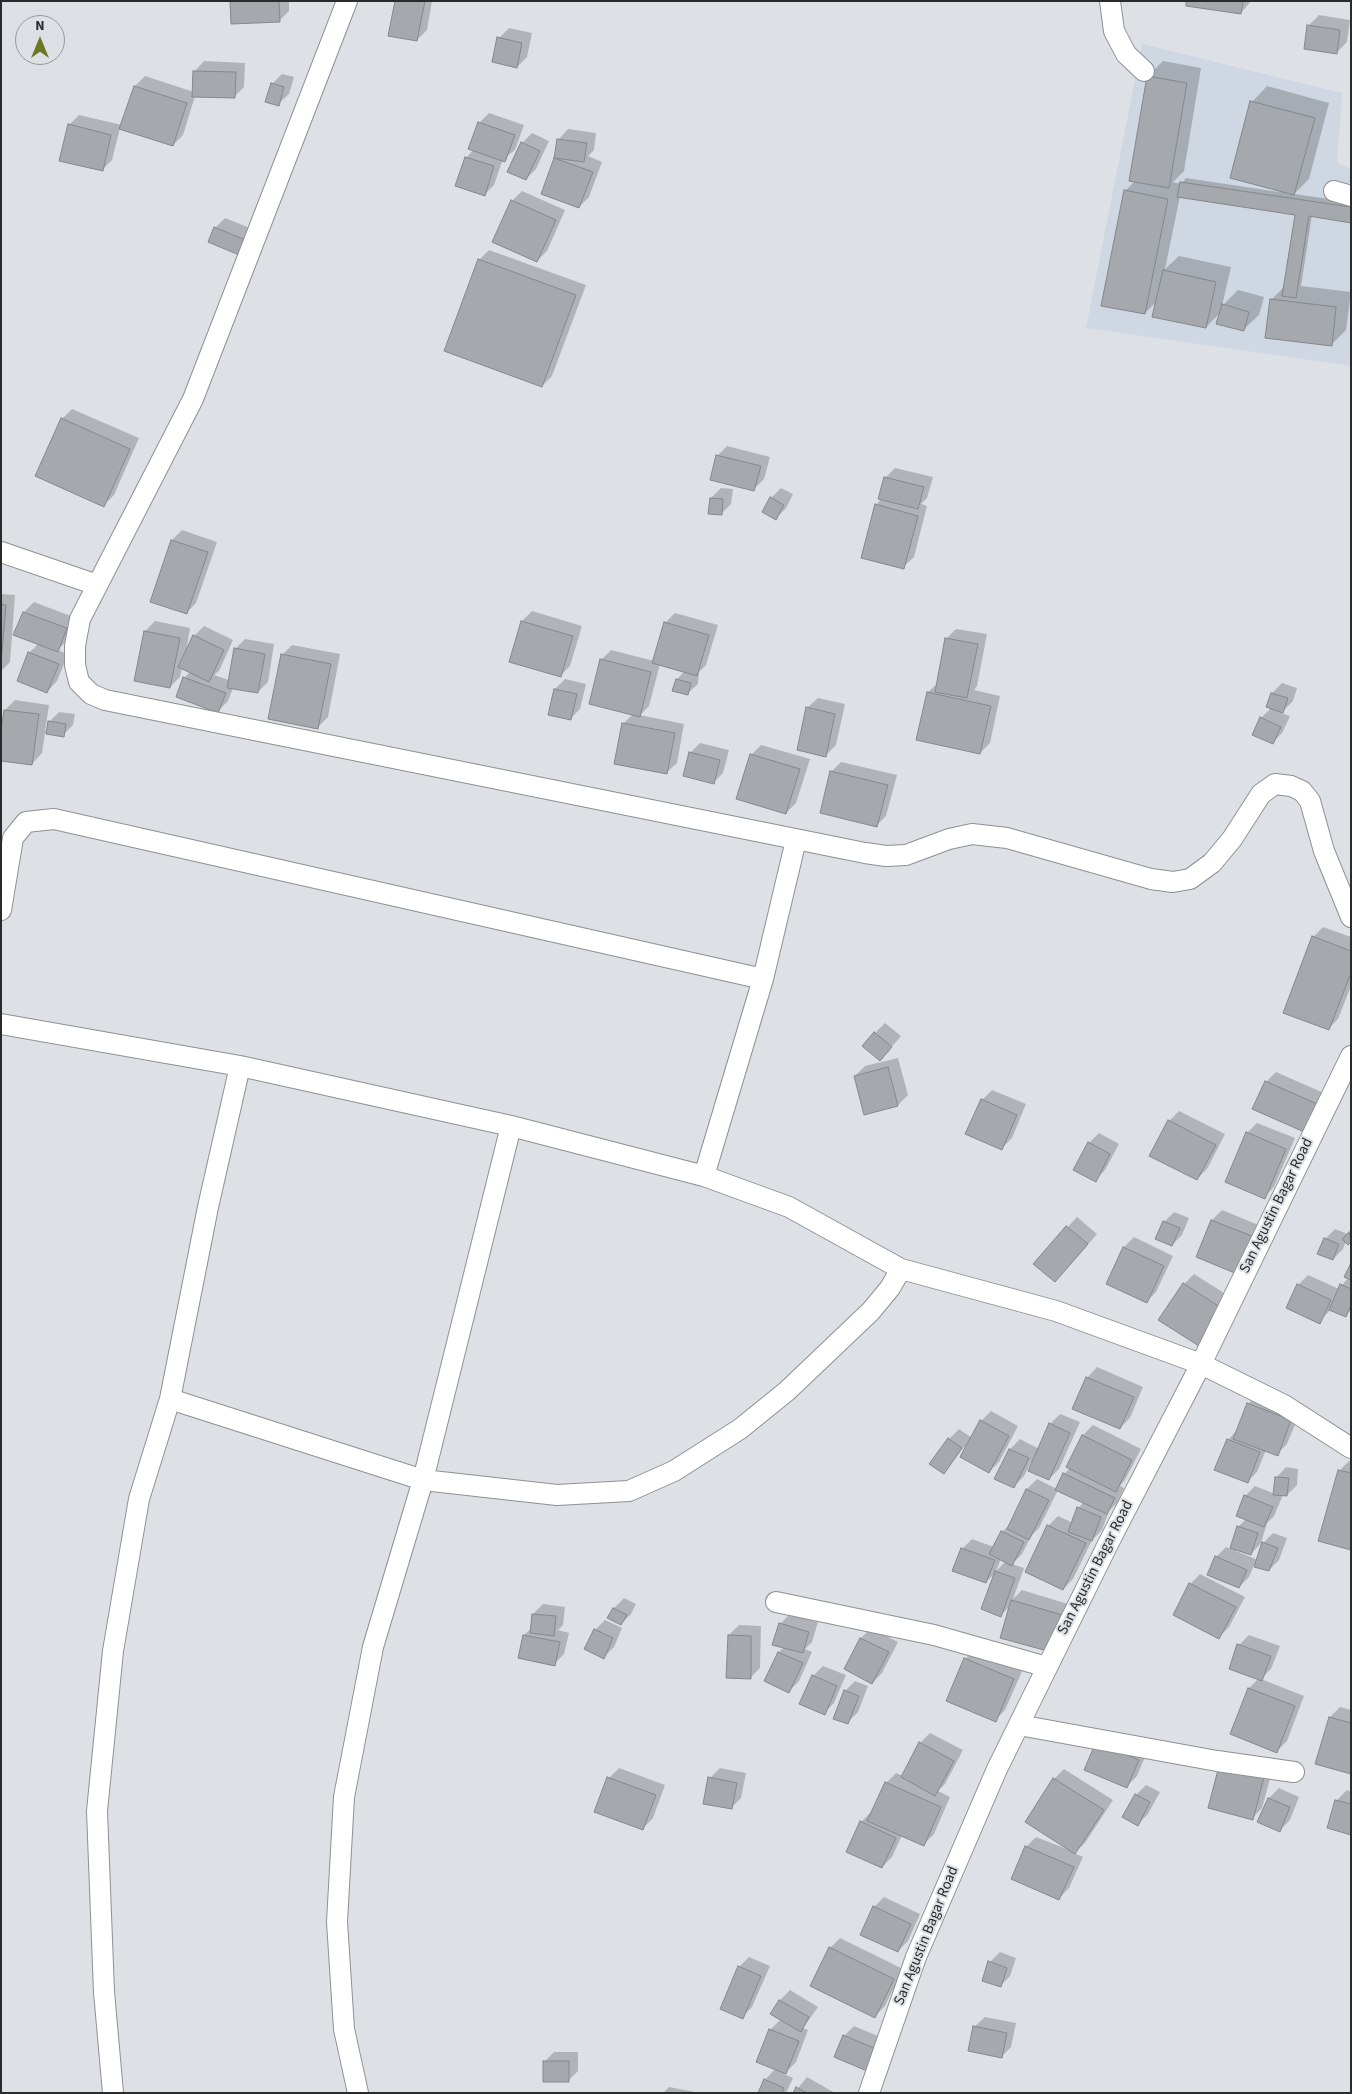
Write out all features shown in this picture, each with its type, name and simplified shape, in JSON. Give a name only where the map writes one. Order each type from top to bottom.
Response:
[{"type":"street","points":[[347,1],[194,399],[80,619],[75,646],[75,665],[79,682],[91,694],[105,700],[709,820],[796,840],[886,856],[906,855],[949,839],[972,834],[1007,838],[1151,879],[1173,882],[1190,878],[1212,863],[1232,839],[1261,794],[1275,784],[1292,786],[1302,791],[1310,801],[1324,851],[1351,917]]},
{"type":"street","points":[[1110,1],[1114,31],[1126,54],[1144,70]]},
{"type":"street","points":[[1,552],[97,584]]},
{"type":"street","points":[[1,910],[13,838],[26,822],[54,819],[763,979]]},
{"type":"street","points":[[704,1176],[763,979],[796,840]]},
{"type":"street","points":[[1,1024],[240,1066],[511,1126],[704,1176],[789,1207],[901,1269],[1056,1311],[1201,1364],[1284,1405],[1351,1448]]},
{"type":"street","name":"San Agustin Bagar Road","points":[[869,2093],[916,1956],[997,1769],[1346,1078],[1351,1056]]},
{"type":"street","points":[[113,2093],[104,1992],[97,1812],[113,1651],[138,1508],[170,1399],[208,1207],[240,1066]]},
{"type":"street","points":[[358,2093],[344,2029],[337,1922],[344,1797],[373,1647],[423,1480],[511,1126]]},
{"type":"street","points":[[170,1399],[423,1480],[557,1495],[629,1491],[674,1471],[740,1430],[787,1391],[871,1312],[890,1288],[901,1269]]},
{"type":"street","points":[[776,1602],[934,1635],[1047,1667]]},
{"type":"street","points":[[1019,1725],[1217,1761],[1294,1772]]},
{"type":"shaded area","points":[[1142,44],[1342,93],[1337,163],[1351,169],[1351,366],[1086,328]]},
{"type":"building","points":[[230,1],[279,1],[280,22],[231,24]]},
{"type":"building","points":[[395,1],[425,1],[417,41],[388,36]]},
{"type":"building","points":[[1186,1],[1243,1],[1241,14],[1186,6]]},
{"type":"building","points":[[1307,25],[1340,30],[1337,54],[1304,49]]},
{"type":"building","points":[[497,37],[522,43],[517,68],[492,62]]},
{"type":"building","points":[[193,71],[236,72],[235,98],[192,97]]},
{"type":"building","points":[[1147,76],[1187,83],[1169,188],[1129,181]]},
{"type":"building","points":[[271,83],[284,87],[279,106],[265,102]]},
{"type":"building","points":[[134,86],[187,103],[173,146],[119,129]]},
{"type":"building","points":[[1250,101],[1315,118],[1294,195],[1230,178]]},
{"type":"building","points":[[478,122],[515,135],[505,162],[468,149]]},
{"type":"building","points":[[68,124],[111,135],[103,171],[59,161]]},
{"type":"building","points":[[557,139],[587,143],[584,162],[554,158]]},
{"type":"building","points":[[521,142],[540,151],[526,180],[507,172]]},
{"type":"building","points":[[465,157],[494,166],[485,196],[455,186]]},
{"type":"building","points":[[554,158],[593,172],[579,208],[541,194]]},
{"type":"building","points":[[1180,182],[1351,207],[1351,223],[1309,216],[1296,298],[1282,296],[1295,215],[1177,197]]},
{"type":"building","points":[[1124,190],[1168,199],[1145,314],[1101,306]]},
{"type":"building","points":[[511,200],[556,220],[537,262],[492,242]]},
{"type":"building","points":[[214,227],[250,242],[244,257],[208,242]]},
{"type":"building","points":[[478,259],[576,295],[542,387],[444,351]]},
{"type":"building","points":[[1163,270],[1216,282],[1206,328],[1152,317]]},
{"type":"building","points":[[1270,299],[1336,307],[1332,346],[1265,338]]},
{"type":"building","points":[[1222,304],[1249,312],[1244,331],[1216,324]]},
{"type":"building","points":[[61,418],[130,449],[104,507],[35,476]]},
{"type":"building","points":[[716,455],[761,466],[754,491],[710,480]]},
{"type":"building","points":[[884,477],[924,487],[918,509],[878,499]]},
{"type":"building","points":[[770,497],[784,505],[776,520],[762,512]]},
{"type":"building","points":[[710,498],[723,499],[722,515],[708,514]]},
{"type":"building","points":[[875,504],[918,516],[904,569],[861,558]]},
{"type":"building","points":[[171,540],[208,552],[187,614],[150,602]]},
{"type":"building","points":[[1,604],[6,605],[1,664]]},
{"type":"building","points":[[23,612],[67,628],[58,652],[13,635]]},
{"type":"building","points":[[521,621],[573,636],[561,677],[509,662]]},
{"type":"building","points":[[664,622],[709,635],[697,676],[652,663]]},
{"type":"building","points":[[144,631],[180,638],[170,688],[134,681]]},
{"type":"building","points":[[193,635],[224,650],[209,682],[178,667]]},
{"type":"building","points":[[945,638],[978,644],[967,698],[935,692]]},
{"type":"building","points":[[234,648],[265,654],[258,693],[227,688]]},
{"type":"building","points":[[28,652],[59,664],[47,693],[17,681]]},
{"type":"building","points":[[281,654],[331,664],[318,729],[268,719]]},
{"type":"building","points":[[600,659],[651,672],[640,717],[589,704]]},
{"type":"building","points":[[183,677],[226,693],[218,713],[176,697]]},
{"type":"building","points":[[676,679],[691,683],[688,695],[672,691]]},
{"type":"building","points":[[554,689],[577,694],[571,720],[548,715]]},
{"type":"building","points":[[927,692],[991,706],[980,754],[916,740]]},
{"type":"building","points":[[1271,693],[1288,698],[1283,713],[1266,707]]},
{"type":"building","points":[[806,707],[835,714],[826,757],[797,750]]},
{"type":"building","points":[[4,710],[39,714],[32,765],[1,761],[1,730]]},
{"type":"building","points":[[1260,717],[1281,727],[1273,744],[1252,735]]},
{"type":"building","points":[[48,721],[66,724],[64,737],[46,734]]},
{"type":"building","points":[[622,723],[675,733],[667,774],[614,764]]},
{"type":"building","points":[[689,752],[720,760],[714,784],[683,776]]},
{"type":"building","points":[[750,754],[800,769],[786,814],[736,799]]},
{"type":"building","points":[[830,771],[888,785],[877,827],[820,813]]},
{"type":"building","points":[[1312,936],[1351,951],[1351,973],[1329,1030],[1283,1013]]},
{"type":"building","points":[[874,1032],[892,1047],[880,1061],[862,1046]]},
{"type":"building","points":[[888,1067],[898,1106],[864,1115],[854,1076]]},
{"type":"building","points":[[1265,1081],[1324,1107],[1311,1135],[1252,1109]]},
{"type":"building","points":[[981,1099],[1017,1115],[1002,1150],[965,1134]]},
{"type":"building","points":[[1168,1120],[1216,1145],[1197,1180],[1149,1156]]},
{"type":"building","points":[[1246,1132],[1286,1149],[1265,1199],[1225,1182]]},
{"type":"building","points":[[1088,1142],[1110,1154],[1096,1182],[1073,1170]]},
{"type":"building","points":[[1211,1220],[1257,1238],[1242,1276],[1196,1257]]},
{"type":"building","points":[[1163,1221],[1180,1228],[1172,1246],[1155,1239]]},
{"type":"building","points":[[1066,1226],[1088,1244],[1055,1282],[1033,1264]]},
{"type":"building","points":[[1349,1232],[1351,1242],[1348,1245],[1342,1239]]},
{"type":"building","points":[[1324,1238],[1339,1244],[1333,1260],[1317,1254]]},
{"type":"building","points":[[1123,1247],[1164,1266],[1147,1303],[1106,1284]]},
{"type":"building","points":[[1351,1263],[1351,1280],[1344,1277]]},
{"type":"building","points":[[1183,1283],[1223,1309],[1199,1346],[1158,1320]]},
{"type":"building","points":[[1297,1284],[1331,1300],[1320,1324],[1286,1308]]},
{"type":"building","points":[[1340,1284],[1351,1289],[1351,1305],[1346,1317],[1329,1310]]},
{"type":"building","points":[[1086,1377],[1134,1397],[1120,1429],[1072,1409]]},
{"type":"building","points":[[1247,1403],[1291,1420],[1278,1456],[1233,1439]]},
{"type":"building","points":[[980,1420],[1009,1436],[989,1473],[960,1457]]},
{"type":"building","points":[[1049,1423],[1070,1433],[1049,1480],[1028,1471]]},
{"type":"building","points":[[1082,1435],[1132,1460],[1116,1492],[1066,1467]]},
{"type":"building","points":[[948,1438],[962,1448],[944,1474],[929,1464]]},
{"type":"building","points":[[1227,1439],[1260,1452],[1248,1483],[1214,1470]]},
{"type":"building","points":[[1009,1449],[1029,1458],[1014,1488],[994,1479]]},
{"type":"building","points":[[1338,1470],[1351,1473],[1351,1550],[1318,1541]]},
{"type":"building","points":[[1063,1473],[1115,1498],[1107,1514],[1055,1490]]},
{"type":"building","points":[[1275,1477],[1289,1478],[1287,1496],[1273,1495]]},
{"type":"building","points":[[1026,1489],[1049,1500],[1029,1540],[1007,1529]]},
{"type":"building","points":[[1244,1495],[1273,1507],[1264,1527],[1236,1516]]},
{"type":"building","points":[[1077,1507],[1101,1517],[1092,1541],[1068,1532]]},
{"type":"building","points":[[1047,1525],[1086,1543],[1063,1590],[1025,1572]]},
{"type":"building","points":[[1237,1526],[1258,1533],[1251,1555],[1230,1548]]},
{"type":"building","points":[[1001,1531],[1024,1542],[1012,1566],[989,1554]]},
{"type":"building","points":[[1262,1542],[1278,1548],[1269,1571],[1254,1567]]},
{"type":"building","points":[[961,1548],[995,1560],[986,1583],[952,1571]]},
{"type":"building","points":[[1215,1556],[1247,1570],[1239,1588],[1207,1575]]},
{"type":"building","points":[[995,1571],[1015,1578],[1001,1617],[981,1609]]},
{"type":"building","points":[[1189,1583],[1236,1607],[1219,1639],[1173,1615]]},
{"type":"building","points":[[1011,1600],[1062,1615],[1051,1652],[1000,1638]]},
{"type":"building","points":[[613,1608],[627,1615],[621,1625],[607,1618]]},
{"type":"building","points":[[532,1614],[556,1616],[554,1636],[530,1633]]},
{"type":"building","points":[[779,1623],[809,1632],[803,1653],[772,1645]]},
{"type":"building","points":[[594,1629],[613,1638],[604,1659],[584,1649]]},
{"type":"building","points":[[523,1635],[560,1642],[555,1666],[518,1658]]},
{"type":"building","points":[[728,1635],[751,1636],[751,1679],[726,1678]]},
{"type":"building","points":[[860,1638],[889,1652],[872,1684],[844,1669]]},
{"type":"building","points":[[1237,1644],[1271,1656],[1262,1681],[1229,1669]]},
{"type":"building","points":[[778,1652],[803,1663],[789,1693],[764,1681]]},
{"type":"building","points":[[964,1658],[1014,1679],[996,1722],[946,1701]]},
{"type":"building","points":[[812,1675],[837,1686],[825,1715],[799,1704]]},
{"type":"building","points":[[1248,1688],[1295,1706],[1277,1753],[1230,1734]]},
{"type":"building","points":[[844,1690],[859,1696],[848,1724],[833,1719]]},
{"type":"building","points":[[1329,1717],[1351,1723],[1351,1774],[1315,1764]]},
{"type":"building","points":[[919,1742],[954,1761],[935,1796],[901,1777]]},
{"type":"building","points":[[1096,1742],[1139,1760],[1127,1788],[1084,1770]]},
{"type":"building","points":[[1219,1766],[1264,1777],[1253,1820],[1208,1808]]},
{"type":"building","points":[[607,1777],[656,1795],[643,1830],[594,1812]]},
{"type":"building","points":[[708,1777],[737,1783],[732,1809],[703,1804]]},
{"type":"building","points":[[1053,1778],[1104,1810],[1075,1854],[1025,1822]]},
{"type":"building","points":[[885,1782],[941,1807],[924,1846],[867,1821]]},
{"type":"building","points":[[1135,1794],[1150,1802],[1138,1826],[1122,1817]]},
{"type":"building","points":[[1268,1798],[1290,1807],[1280,1832],[1257,1822]]},
{"type":"building","points":[[1335,1800],[1351,1804],[1351,1835],[1327,1828]]},
{"type":"building","points":[[860,1821],[896,1838],[882,1868],[846,1852]]},
{"type":"building","points":[[1025,1846],[1074,1867],[1059,1900],[1011,1879]]},
{"type":"building","points":[[873,1906],[911,1924],[898,1952],[860,1935]]},
{"type":"building","points":[[829,1947],[894,1979],[875,2018],[810,1986]]},
{"type":"building","points":[[988,1961],[1007,1968],[1001,1987],[982,1981]]},
{"type":"building","points":[[738,1966],[761,1976],[743,2019],[720,2009]]},
{"type":"building","points":[[779,2000],[809,2017],[801,2032],[770,2014]]},
{"type":"building","points":[[973,2026],[1007,2033],[1002,2058],[968,2051]]},
{"type":"building","points":[[769,2029],[799,2041],[786,2074],[756,2062]]},
{"type":"building","points":[[843,2035],[876,2049],[867,2071],[834,2057]]},
{"type":"building","points":[[543,2061],[569,2061],[569,2082],[543,2082]]},
{"type":"building","points":[[764,2079],[784,2088],[782,2093],[758,2093]]},
{"type":"building","points":[[796,2087],[807,2093],[793,2093]]}]
